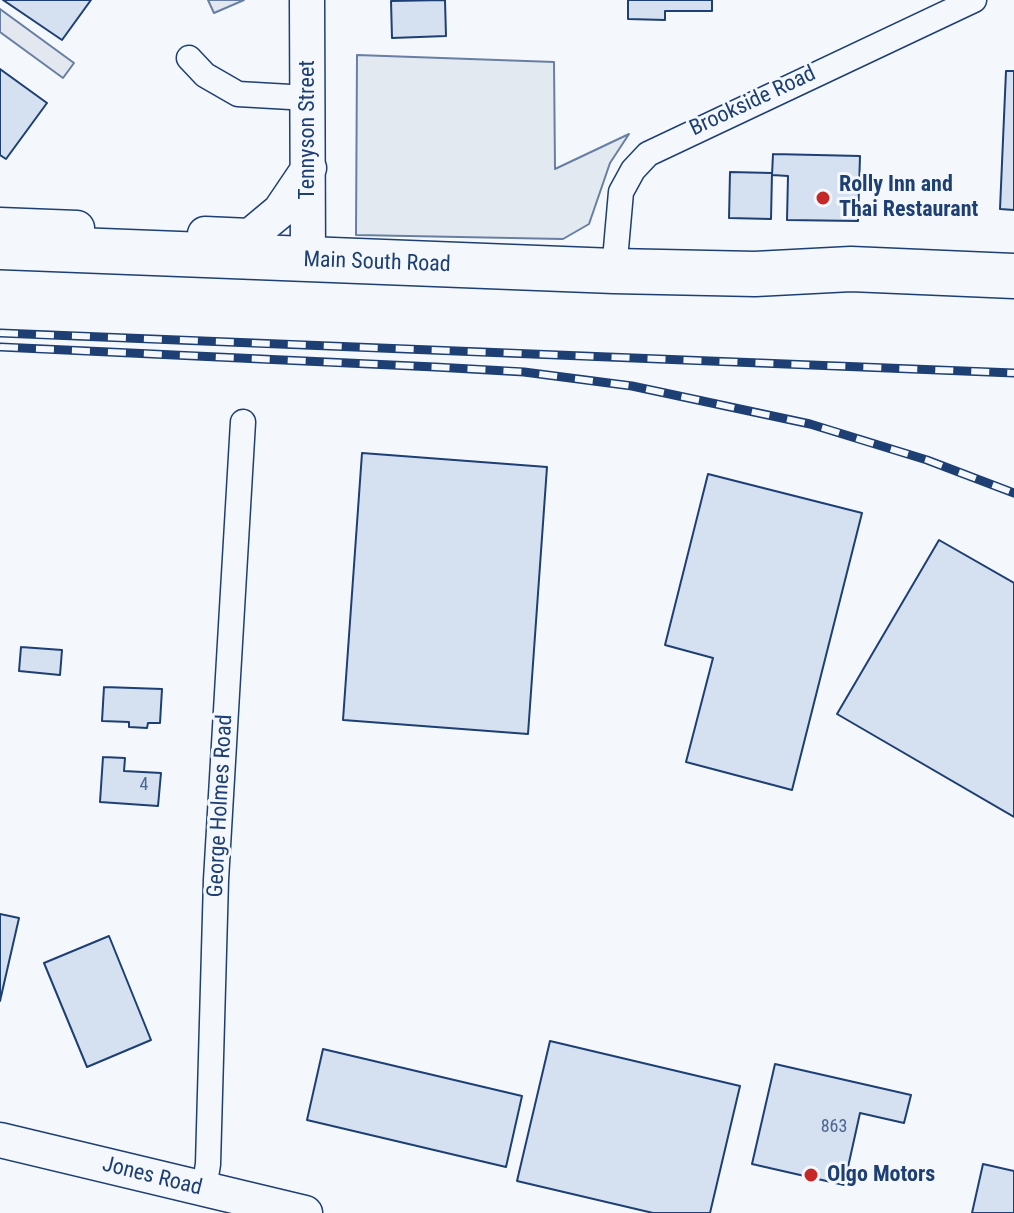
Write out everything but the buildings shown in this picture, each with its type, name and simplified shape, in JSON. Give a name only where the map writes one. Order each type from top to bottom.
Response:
[{"type":"highway","name":"Main South Road","points":[[0,247],[614,271],[755,274],[851,269],[1014,276]]},
{"type":"highway","name":"Main South Road","points":[[755,274],[853,296],[1014,300]]},
{"type":"street","name":"Tennyson Street","points":[[307,0],[308,260]]},
{"type":"street","name":"Brookside Road","points":[[614,271],[621,192],[633,170],[648,154],[974,0]]},
{"type":"street","points":[[189,58],[214,81],[238,94],[308,98]]},
{"type":"street","points":[[0,225],[250,236],[280,211],[309,168]]},
{"type":"street","name":"George Holmes Road","points":[[204,1189],[208,1164],[216,880],[243,422]]},
{"type":"street","name":"Jones Road","points":[[0,1140],[305,1213]]},
{"type":"shaded area","points":[[208,0],[244,0],[214,13]]},
{"type":"shaded area","points":[[0,9],[74,63],[63,78],[0,32]]},
{"type":"shaded area","points":[[357,55],[554,62],[555,169],[629,134],[610,163],[589,224],[563,239],[356,235]]},
{"type":"railway","points":[[0,333],[1014,373]]},
{"type":"railway","points":[[0,347],[524,372],[632,386],[810,424],[927,460],[1014,493]]},
{"type":"place","name":"Rolly Inn and Thai Restaurant","points":[[823,198]]},
{"type":"place","name":"Olgo Motors","points":[[811,1175]]}]
